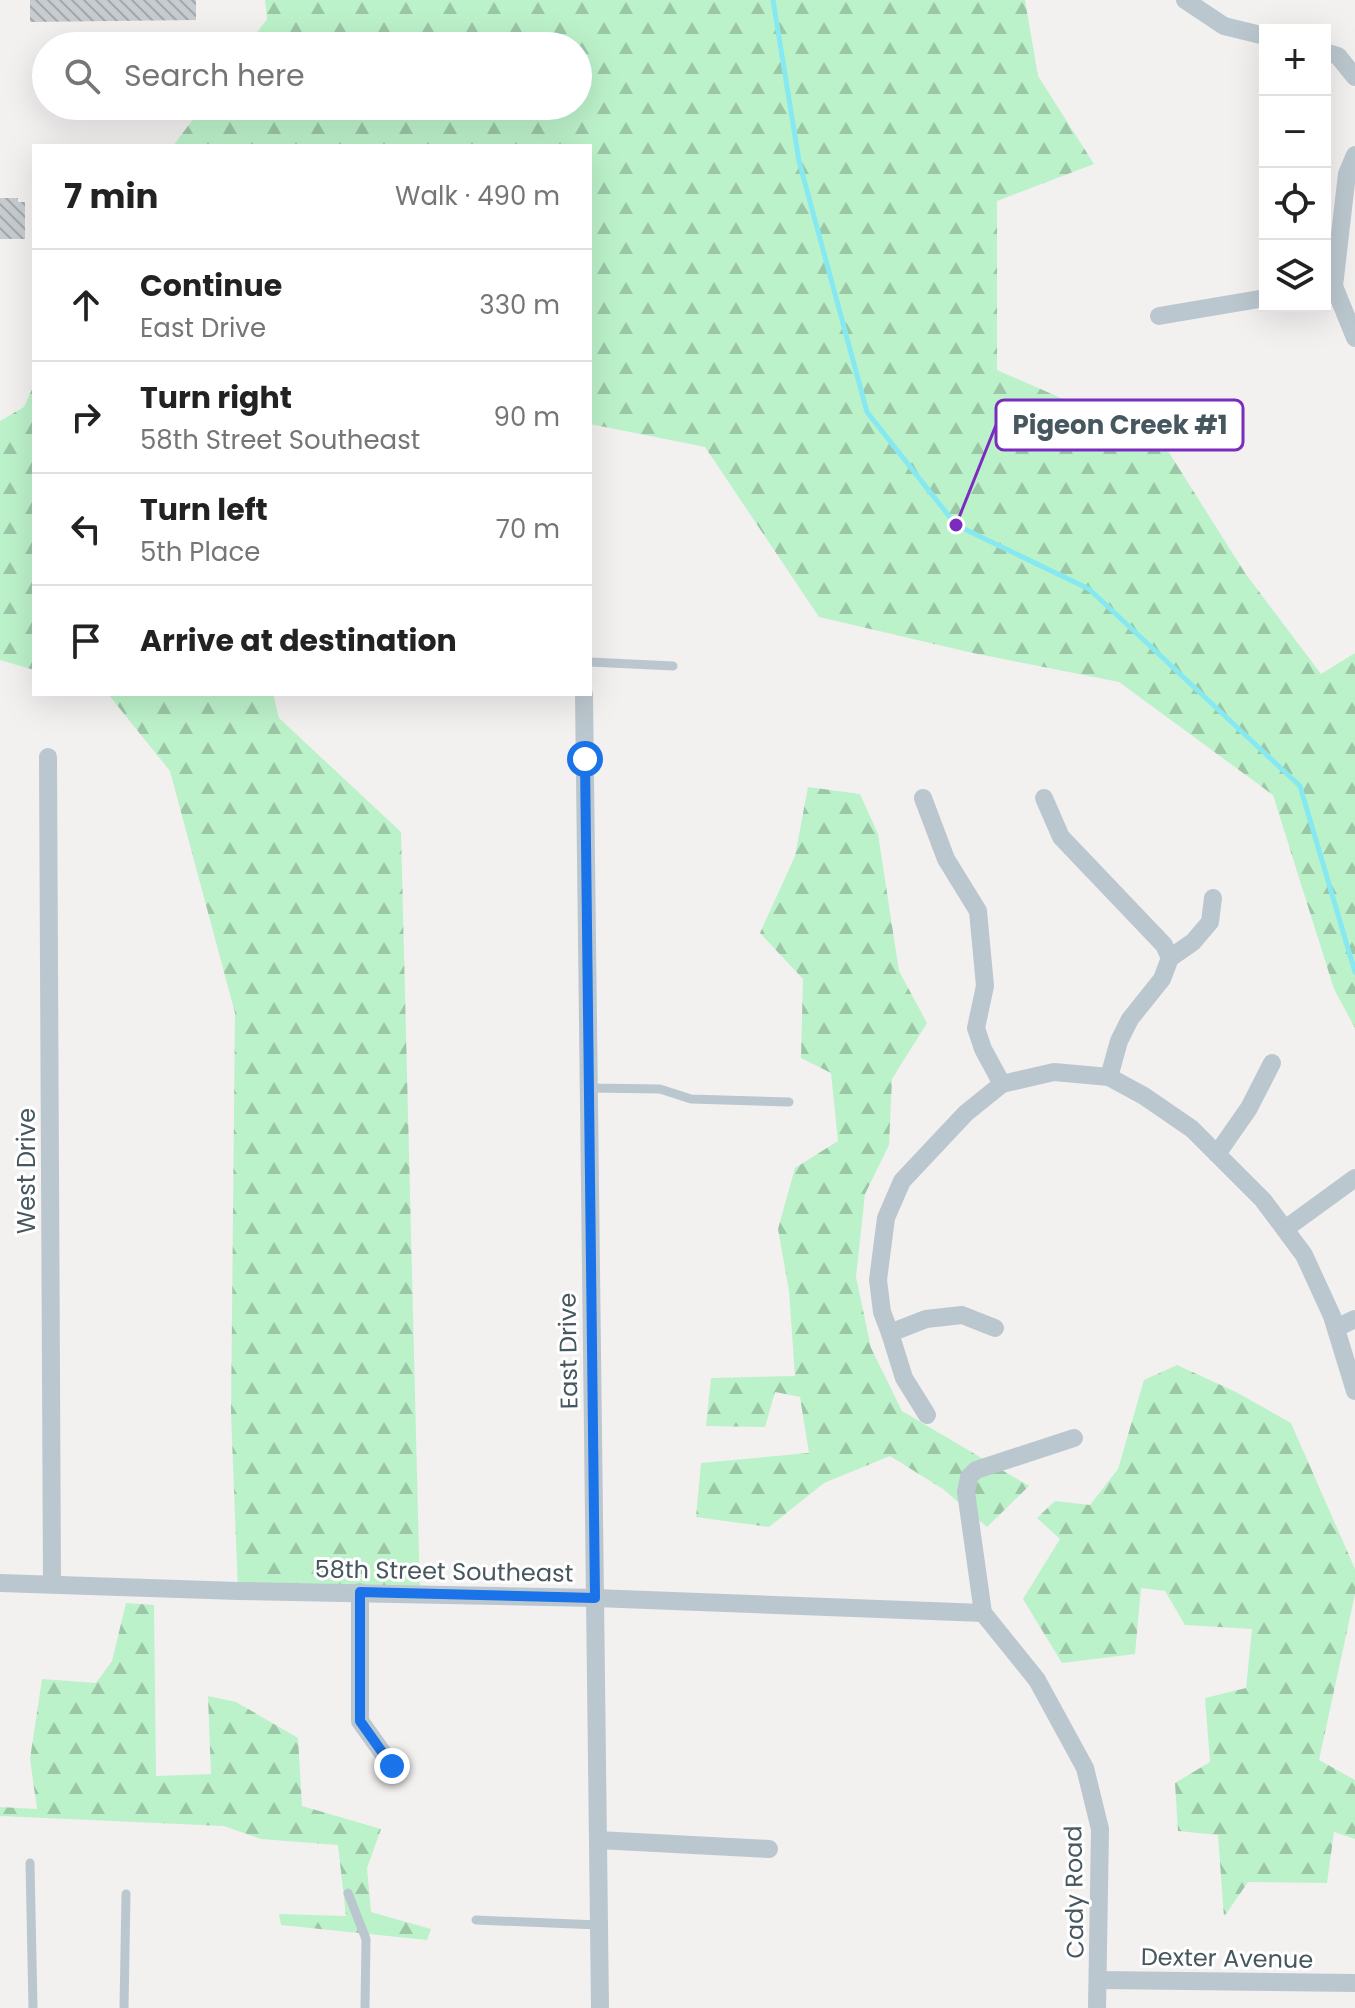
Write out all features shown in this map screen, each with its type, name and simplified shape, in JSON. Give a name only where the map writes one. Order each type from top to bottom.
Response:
[{"type":"street","points":[[1185,0],[1224,26],[1259,35]]},
{"type":"street","points":[[1331,54],[1338,56],[1355,77]]},
{"type":"street","points":[[1331,280],[1347,174],[1355,155]]},
{"type":"street","points":[[1331,289],[1355,338]]},
{"type":"street","points":[[1159,316],[1259,299]]},
{"type":"street","name":"East Drive","points":[[584,696],[600,2008]]},
{"type":"street","name":"West Drive","points":[[48,757],[52,1584]]},
{"type":"street","points":[[923,798],[946,859],[978,911],[985,986],[976,1028],[983,1049],[1002,1084]]},
{"type":"street","points":[[1044,798],[1061,837],[1164,945],[1170,958]]},
{"type":"street","points":[[1109,1077],[1119,1041],[1130,1019],[1162,979],[1170,958],[1193,942],[1210,922],[1213,898]]},
{"type":"street","points":[[1217,1154],[1249,1108],[1272,1063]]},
{"type":"street","points":[[927,1415],[904,1378],[882,1312],[878,1280],[886,1218],[902,1181],[966,1113],[1002,1084],[1054,1072],[1109,1077],[1144,1096],[1192,1129],[1263,1200],[1304,1255],[1336,1328],[1355,1391]]},
{"type":"street","points":[[1285,1229],[1355,1178]]},
{"type":"street","points":[[890,1333],[926,1319],[962,1315],[995,1328]]},
{"type":"street","points":[[1336,1328],[1355,1319]]},
{"type":"street","points":[[983,1613],[966,1492],[969,1477],[976,1470],[1074,1438]]},
{"type":"street","name":"58th Street Southeast","points":[[0,1583],[595,1598],[983,1613]]},
{"type":"street","points":[[360,1592],[360,1721],[392,1766]]},
{"type":"street","name":"Cady Road","points":[[983,1613],[1037,1680],[1085,1768],[1100,1829],[1097,2008]]},
{"type":"street","points":[[598,1840],[769,1849]]},
{"type":"street","name":"Dexter Avenue","points":[[1099,1980],[1355,1983]]},
{"type":"lane","points":[[592,662],[673,666]]},
{"type":"lane","points":[[589,1088],[660,1089],[691,1099],[789,1102]]},
{"type":"lane","points":[[30,1863],[33,2008]]},
{"type":"lane","points":[[348,1893],[366,1939],[365,2008]]},
{"type":"lane","points":[[124,2008],[126,1894]]},
{"type":"lane","points":[[476,1920],[599,1925]]},
{"type":"green space","points":[[265,0],[1025,0],[1038,76],[1094,164],[997,201],[997,370],[1163,443],[1245,573],[1321,674],[1355,653],[1355,1028],[1334,989],[1273,795],[1119,682],[973,653],[819,617],[705,447],[592,424],[592,144],[174,144],[192,120],[592,120],[592,32],[257,32],[267,19]]},
{"type":"green space","points":[[32,389],[32,669],[0,660],[0,421],[24,407]]},
{"type":"green space","points":[[110,696],[274,696],[279,718],[401,832],[420,1594],[238,1591],[231,1414],[235,1013],[170,771]]},
{"type":"green space","points":[[808,787],[860,794],[878,834],[899,971],[927,1023],[892,1079],[889,1145],[865,1194],[856,1277],[871,1348],[902,1411],[1029,1486],[987,1527],[943,1489],[890,1456],[824,1483],[769,1527],[696,1517],[701,1463],[809,1453],[800,1397],[775,1392],[765,1427],[706,1426],[711,1378],[795,1376],[789,1291],[778,1229],[795,1168],[838,1141],[831,1073],[801,1058],[803,979],[760,933],[795,856]]},
{"type":"green space","points":[[1177,1365],[1236,1392],[1291,1423],[1355,1569],[1355,1594],[1319,1760],[1355,1780],[1355,1839],[1334,1832],[1327,1883],[1248,1882],[1224,1917],[1218,1835],[1178,1831],[1175,1783],[1210,1762],[1205,1698],[1246,1688],[1252,1629],[1185,1625],[1165,1591],[1141,1588],[1135,1654],[1062,1663],[1023,1599],[1060,1539],[1037,1518],[1055,1501],[1090,1505],[1118,1469],[1144,1380]]},
{"type":"green space","points":[[126,1603],[154,1605],[156,1776],[211,1774],[208,1696],[236,1702],[298,1738],[302,1806],[381,1829],[367,1868],[371,1912],[431,1929],[427,1940],[281,1925],[279,1914],[346,1916],[338,1845],[261,1839],[224,1826],[0,1816],[0,1807],[37,1809],[30,1759],[42,1679],[96,1683],[112,1661]]},
{"type":"building","points":[[30,0],[196,0],[196,20],[30,22]]},
{"type":"building","points":[[0,198],[18,198],[18,202],[25,202],[25,239],[0,239]]},
{"type":"waterway","points":[[773,0],[799,161],[867,412],[956,525],[1089,589],[1300,786],[1355,972]]},
{"type":"place","name":"Pigeon Creek #1","points":[[956,525]]},
{"type":"route","points":[[392,1766],[360,1721],[360,1592],[595,1598],[585,759]]}]
